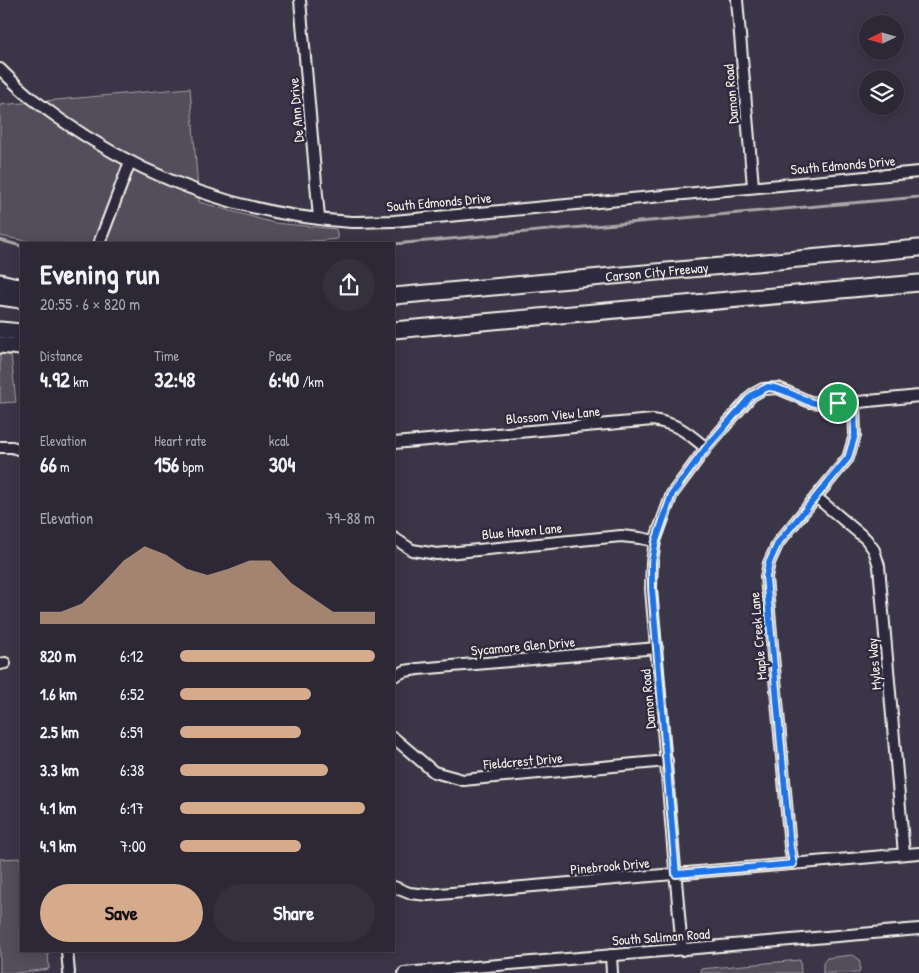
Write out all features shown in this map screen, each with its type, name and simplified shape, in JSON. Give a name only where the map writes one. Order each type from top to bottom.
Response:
[{"type":"highway","name":"Carson City Freeway","points":[[395,295],[919,248]]},
{"type":"highway","points":[[0,282],[20,286]]},
{"type":"highway","points":[[395,330],[919,283]]},
{"type":"highway","points":[[0,297],[20,300]]},
{"type":"highway","points":[[0,330],[20,332]]},
{"type":"highway","points":[[0,345],[20,347]]},
{"type":"street","name":"De Ann Drive","points":[[300,0],[319,218]]},
{"type":"street","name":"Damon Road","points":[[737,0],[753,186]]},
{"type":"street","name":"South Edmonds Drive","points":[[0,69],[32,99],[87,138],[130,162],[175,183],[227,201],[275,212],[353,222],[394,221],[919,172]]},
{"type":"street","points":[[100,241],[130,162]]},
{"type":"street","name":"Damon Road","points":[[682,950],[652,589],[652,562],[656,541],[672,494],[706,448],[752,395],[768,387],[778,388],[810,402],[822,404],[854,403],[919,396]]},
{"type":"street","name":"Maple Creek Lane","points":[[793,864],[766,577],[769,563],[778,543],[848,458],[855,435],[854,403]]},
{"type":"street","name":"Blossom View Lane","points":[[395,443],[652,420],[682,428],[706,448]]},
{"type":"street","points":[[0,447],[12,447],[20,450]]},
{"type":"street","name":"Myles Way","points":[[816,497],[866,539],[874,550],[879,566],[904,854]]},
{"type":"street","name":"Blue Haven Lane","points":[[395,539],[412,550],[437,554],[621,536],[656,541]]},
{"type":"street","name":"Sycamore Glen Drive","points":[[395,676],[405,671],[418,669],[657,648]]},
{"type":"street","name":"Fieldcrest Drive","points":[[395,739],[434,772],[463,780],[667,761]]},
{"type":"street","name":"Pinebrook Drive","points":[[395,887],[410,893],[428,896],[919,853]]},
{"type":"street","name":"South Saliman Road","points":[[404,973],[919,929]]},
{"type":"street","points":[[67,952],[69,973]]},
{"type":"street","points":[[611,955],[612,973]]},
{"type":"shaded area","points":[[190,88],[199,202],[274,223],[336,229],[338,239],[301,242],[32,242],[0,236],[0,105]]},
{"type":"shaded area","points":[[0,354],[11,355],[16,402],[0,403]]},
{"type":"shaded area","points":[[20,858],[20,952],[48,952],[49,969],[0,973],[0,859]]},
{"type":"shaded area","points":[[852,955],[860,962],[859,973],[823,973],[823,963],[827,958]]},
{"type":"shaded area","points":[[800,960],[801,973],[701,973],[700,969]]},
{"type":"waterway","points":[[395,244],[919,197]]},
{"type":"waterway","points":[[0,240],[20,246]]},
{"type":"route","points":[[768,387],[778,388],[810,402],[822,404],[838,403],[854,403],[855,435],[848,458],[778,543],[769,563],[766,577],[793,864],[676,874],[652,589],[652,562],[656,541],[672,494],[706,448],[752,395],[762,389],[768,387]]}]
